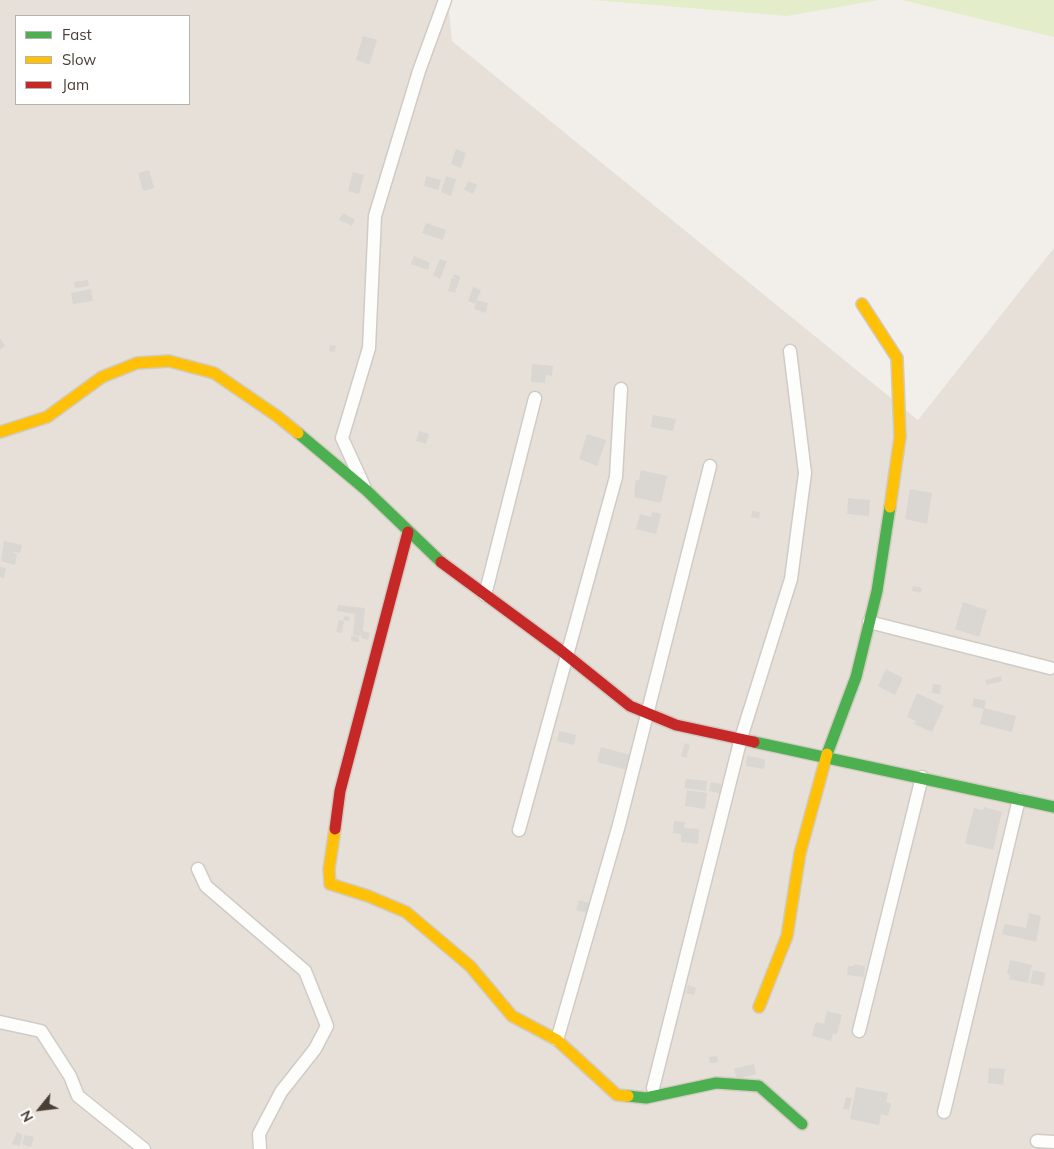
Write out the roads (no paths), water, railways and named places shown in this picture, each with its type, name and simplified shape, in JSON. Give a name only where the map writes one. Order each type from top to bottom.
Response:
[{"type":"street","points":[[366,490],[342,438],[369,348],[375,216],[419,71],[445,0]]},
{"type":"street","points":[[758,1007],[787,936],[800,853],[826,756],[856,677],[877,591],[900,437],[897,358],[862,304]]},
{"type":"street","points":[[653,1088],[741,738],[791,579],[805,473],[790,350]]},
{"type":"street","points":[[0,432],[47,417],[102,377],[137,363],[169,361],[214,373],[277,416],[366,490],[431,555],[566,655],[630,706],[676,725],[826,756],[1054,807]]},
{"type":"street","points":[[518,830],[616,477],[621,389]]},
{"type":"street","points":[[485,594],[535,398]]},
{"type":"street","points":[[557,1040],[619,825],[710,466]]},
{"type":"street","points":[[408,532],[340,791],[329,869],[330,884],[368,896],[406,912],[470,966],[512,1016],[557,1040],[617,1095],[646,1098],[716,1083],[759,1086],[802,1124]]},
{"type":"street","points":[[869,622],[1050,668]]},
{"type":"street","points":[[859,1031],[922,777]]},
{"type":"street","points":[[944,1112],[1019,799]]},
{"type":"street","points":[[198,869],[206,886],[305,971],[326,1026],[315,1049],[281,1092],[259,1134],[260,1149]]},
{"type":"street","points":[[0,1022],[42,1031],[70,1076],[78,1096],[144,1149]]},
{"type":"street","points":[[1038,1141],[1054,1142]]}]
